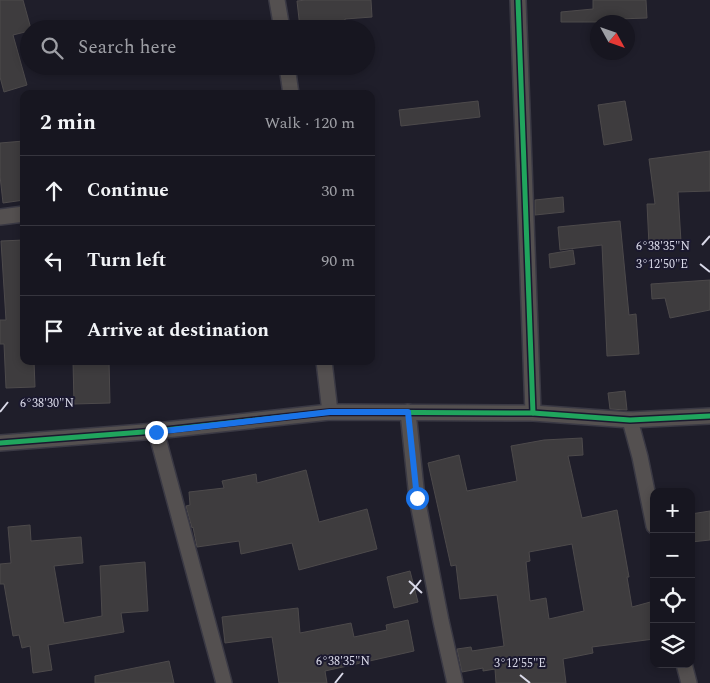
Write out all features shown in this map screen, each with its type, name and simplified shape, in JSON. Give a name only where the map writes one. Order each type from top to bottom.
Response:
[{"type":"street","points":[[277,0],[280,20]]},
{"type":"street","points":[[518,0],[533,413]]},
{"type":"street","points":[[288,75],[290,90]]},
{"type":"street","points":[[0,217],[20,214]]},
{"type":"street","points":[[324,365],[330,412]]},
{"type":"street","points":[[0,443],[156,432],[330,412],[533,413],[630,420],[710,416]]},
{"type":"street","points":[[408,412],[417,498],[441,621],[456,683]]},
{"type":"street","points":[[630,420],[650,506]]},
{"type":"street","points":[[156,432],[224,683]]},
{"type":"street","points":[[685,668],[689,683]]},
{"type":"building","points":[[0,0],[23,0],[29,20],[20,20],[20,33],[13,35],[20,60],[20,75],[24,75],[27,85],[4,92],[0,77]]},
{"type":"building","points":[[371,0],[372,17],[345,20],[299,20],[297,1]]},
{"type":"building","points":[[593,0],[646,0],[647,18],[635,18],[635,15],[590,15],[590,22],[561,22],[561,12],[593,9]]},
{"type":"building","points":[[478,101],[480,117],[401,126],[399,110]]},
{"type":"building","points":[[625,101],[632,140],[604,145],[598,105]]},
{"type":"building","points":[[20,141],[20,201],[3,203],[0,176],[0,143]]},
{"type":"building","points":[[710,151],[710,191],[678,192],[681,242],[649,245],[647,204],[655,204],[649,159]]},
{"type":"building","points":[[563,197],[564,212],[535,215],[535,200]]},
{"type":"building","points":[[620,221],[629,315],[636,314],[639,354],[607,356],[602,245],[560,250],[558,227]]},
{"type":"building","points":[[20,240],[20,365],[34,365],[35,387],[6,388],[4,344],[0,344],[0,320],[6,320],[1,241]]},
{"type":"building","points":[[573,250],[575,264],[550,268],[549,254]]},
{"type":"building","points":[[710,280],[710,310],[670,318],[665,298],[652,299],[651,284]]},
{"type":"building","points":[[73,365],[109,365],[110,403],[74,404]]},
{"type":"building","points":[[625,391],[627,410],[610,409],[608,393]]},
{"type":"building","points":[[582,438],[583,455],[568,456],[582,518],[617,510],[629,577],[627,577],[632,607],[650,602],[650,640],[592,647],[593,653],[563,659],[566,683],[496,683],[495,669],[483,671],[483,668],[462,672],[457,649],[471,647],[472,651],[504,646],[497,595],[460,599],[456,565],[451,566],[428,463],[459,455],[467,491],[517,481],[511,446],[544,440]],"holes":[[[572,544],[584,611],[549,619],[546,598],[530,601],[526,562],[530,561],[529,552]]]},
{"type":"building","points":[[306,470],[319,522],[367,509],[377,549],[299,570],[292,543],[241,554],[239,541],[197,547],[186,506],[190,505],[189,492],[224,488],[222,481],[256,474],[257,483]]},
{"type":"building","points":[[710,511],[710,540],[695,542],[695,513]]},
{"type":"building","points":[[30,525],[31,541],[81,537],[83,563],[54,566],[64,623],[102,616],[100,566],[145,562],[148,611],[121,613],[124,632],[48,645],[52,670],[33,673],[30,646],[22,648],[19,635],[13,636],[4,584],[0,584],[0,564],[11,563],[8,527]]},
{"type":"building","points":[[410,571],[418,602],[394,608],[387,577]]},
{"type":"building","points":[[298,608],[300,633],[351,623],[354,637],[387,630],[386,625],[408,620],[414,651],[325,671],[327,683],[279,683],[272,637],[225,643],[222,617]]},
{"type":"building","points":[[169,661],[174,683],[95,683],[95,676]]},
{"type":"cycle path","points":[[518,0],[533,413]]},
{"type":"cycle path","points":[[0,443],[156,431],[330,412],[533,413],[630,420],[710,416]]},
{"type":"route","points":[[156,432],[330,412],[408,412],[417,498]]}]
